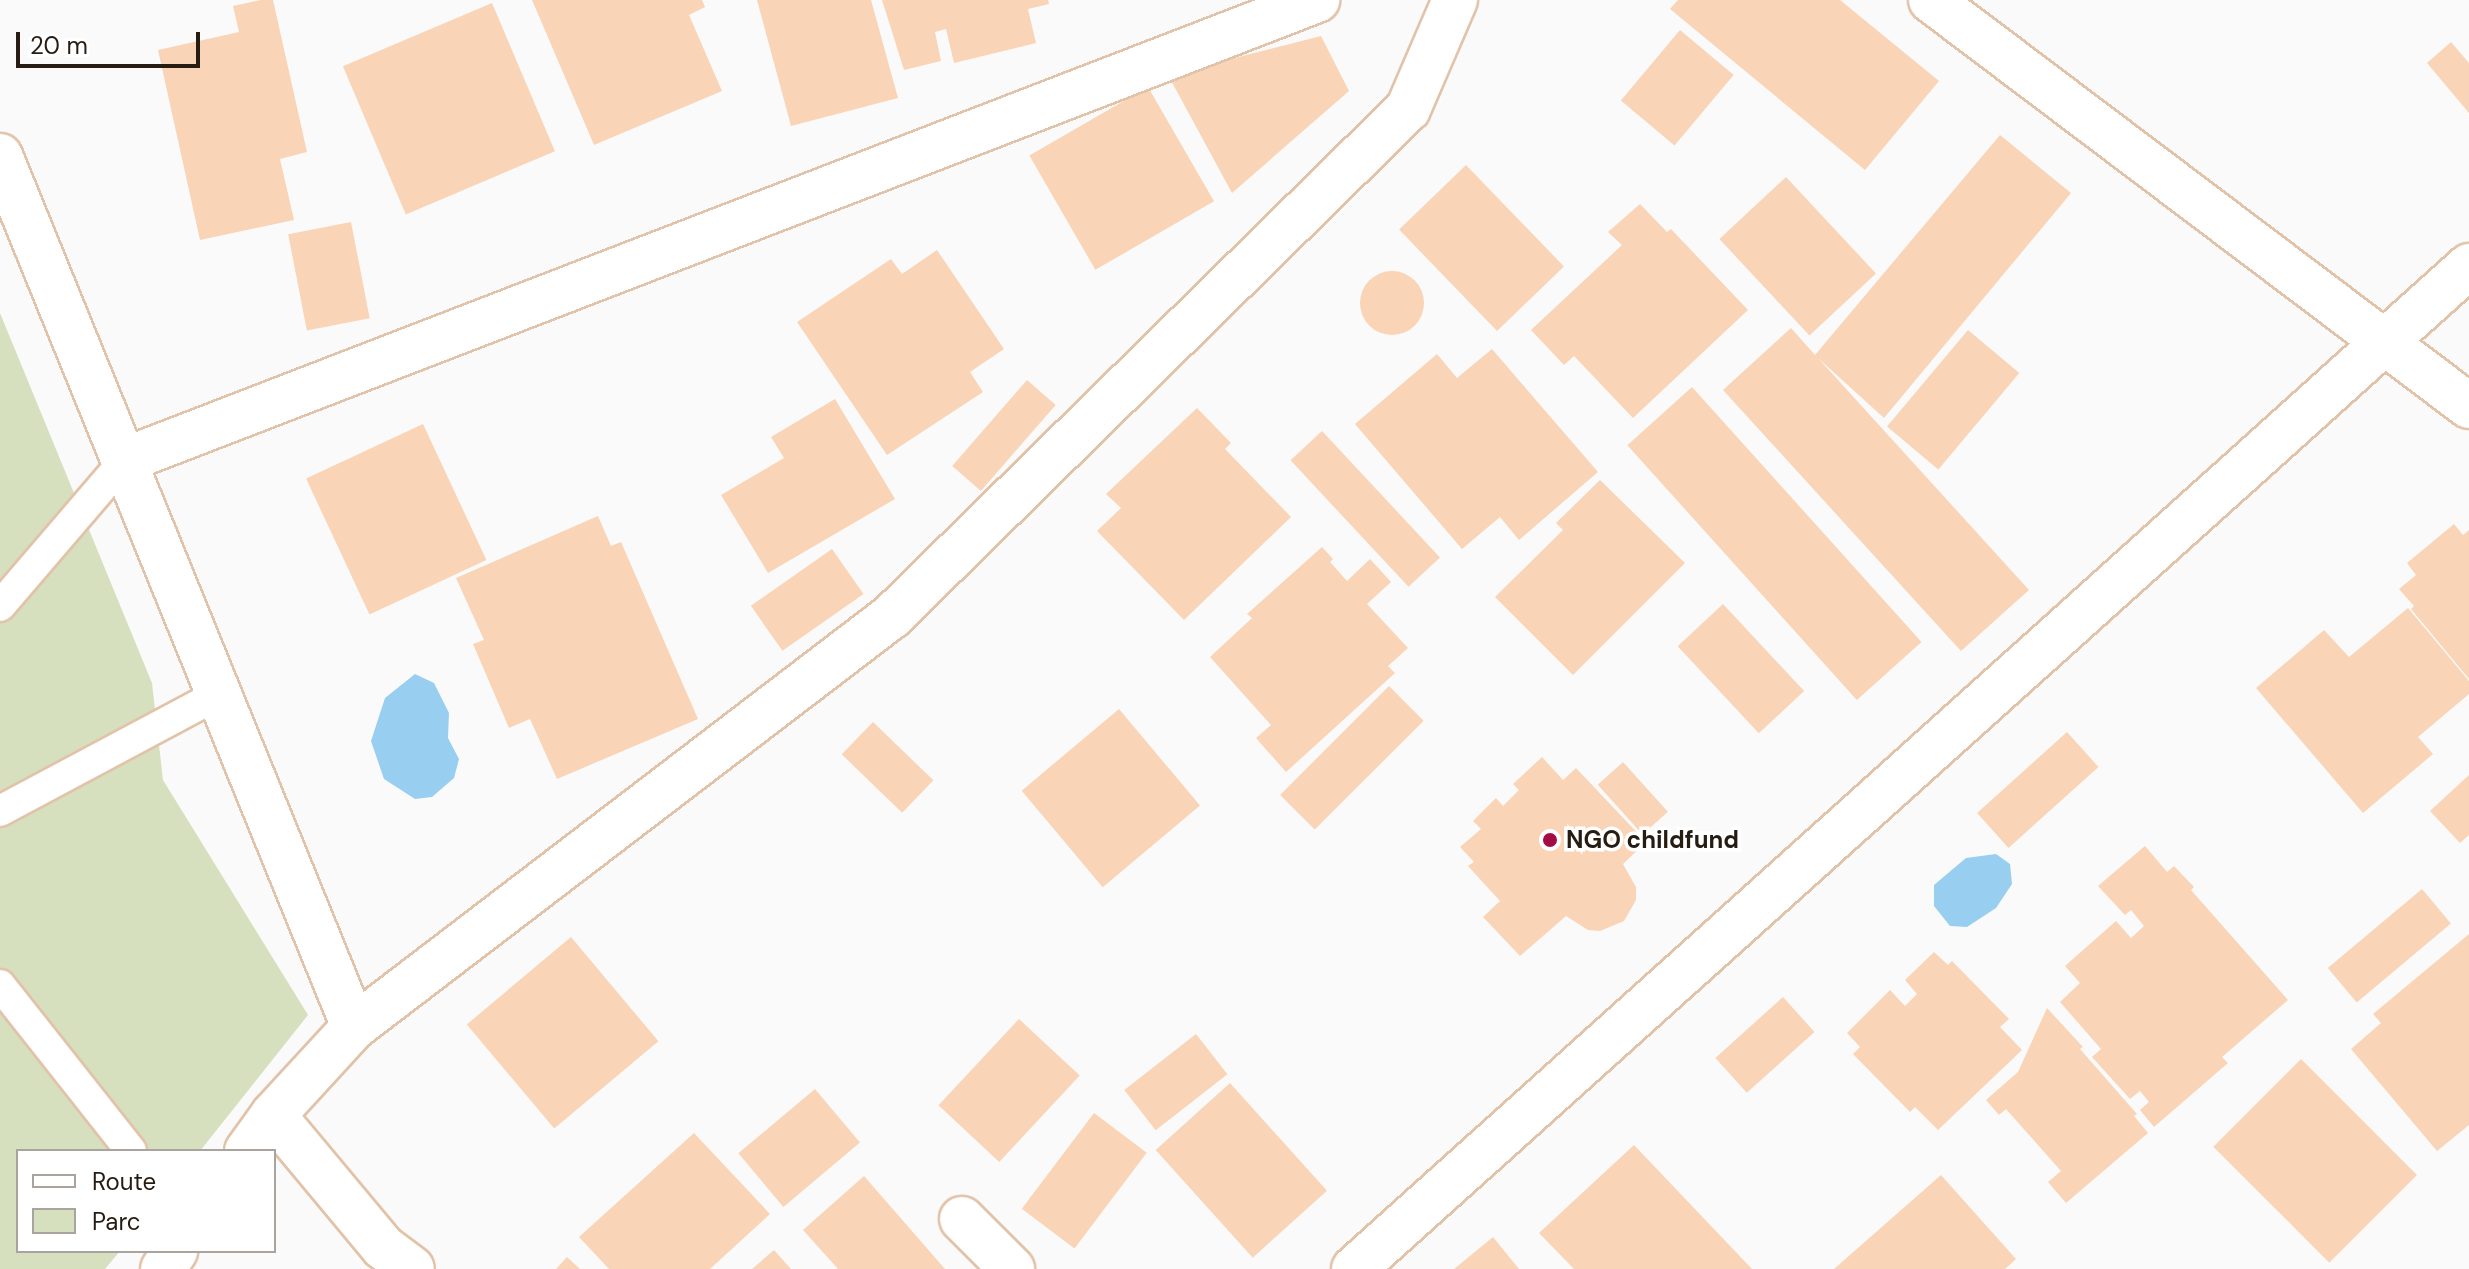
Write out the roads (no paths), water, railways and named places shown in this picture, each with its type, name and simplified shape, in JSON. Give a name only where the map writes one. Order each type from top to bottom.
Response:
[{"type":"street","points":[[125,460],[1317,0]]},
{"type":"street","points":[[248,1149],[273,1115],[354,1027],[892,616],[1408,109],[1455,0]]},
{"type":"street","points":[[1931,0],[2469,406]]},
{"type":"street","points":[[0,156],[354,1027]]},
{"type":"street","points":[[1354,1269],[2469,266]]},
{"type":"street","points":[[273,1115],[383,1247],[412,1269]]},
{"type":"street","points":[[962,1219],[1012,1269]]},
{"type":"lane","points":[[0,606],[125,460]]},
{"type":"lane","points":[[0,811],[219,694]]},
{"type":"lane","points":[[0,985],[129,1149]]},
{"type":"water","points":[[415,674],[434,683],[449,713],[448,738],[459,759],[454,778],[432,797],[415,799],[384,779],[371,741],[385,698]]},
{"type":"water","points":[[1996,854],[2010,864],[2012,884],[1996,908],[1967,927],[1950,926],[1934,906],[1934,885],[1966,858]]},
{"type":"place","name":"NGO childfund","points":[[1550,840]]}]
